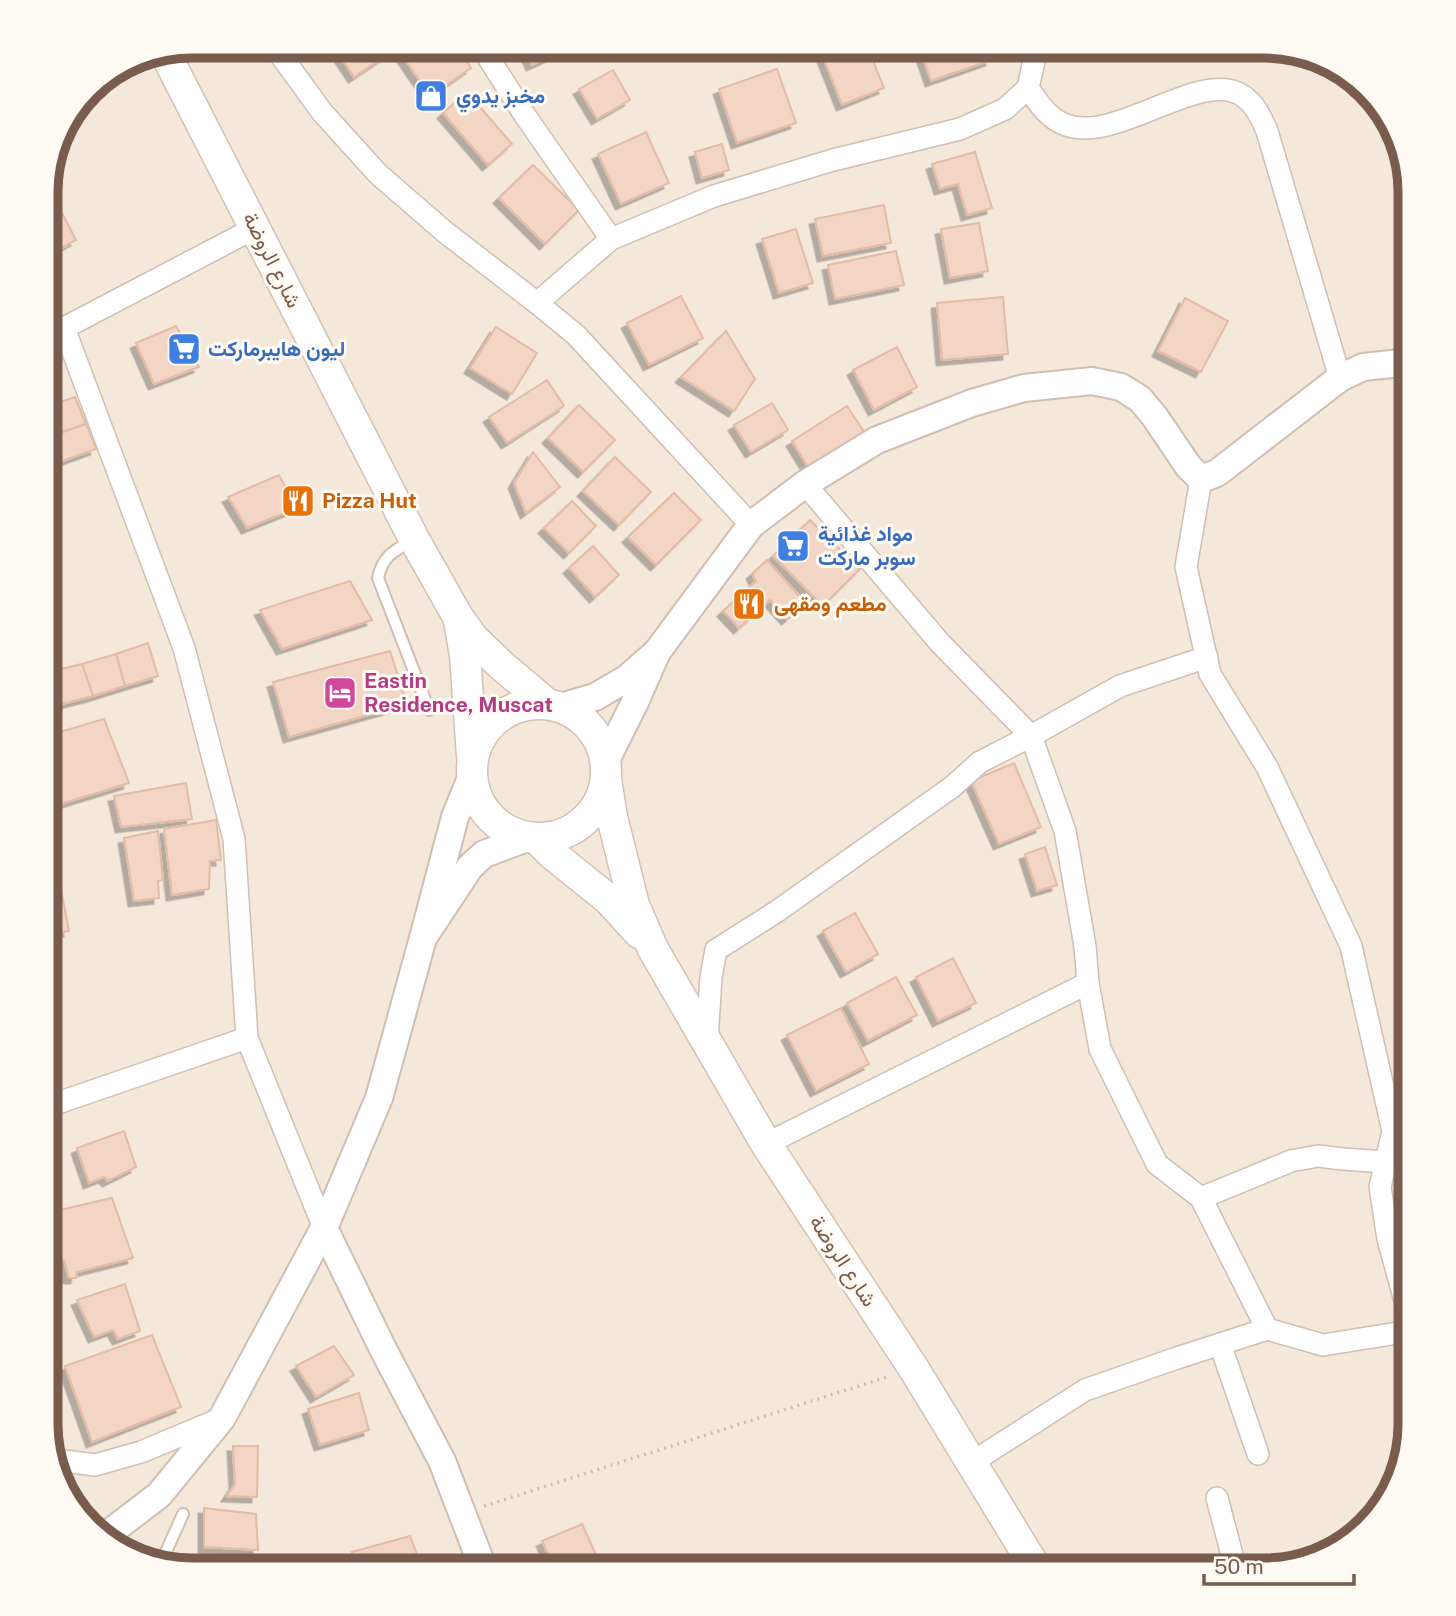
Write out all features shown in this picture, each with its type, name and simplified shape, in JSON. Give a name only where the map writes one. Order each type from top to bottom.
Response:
[{"type":"main road","name":"شارع الروضة","points":[[168,60],[414,539],[458,617],[473,638],[501,665],[554,705]]},
{"type":"main road","name":"شارع الروضة","points":[[458,617],[465,655],[472,767]]},
{"type":"main road","points":[[522,705],[554,705],[582,719],[598,738],[606,770],[601,799],[590,816],[575,828],[556,836],[532,838],[500,827],[480,805],[472,767],[481,733],[499,715],[522,705]]},
{"type":"main road","name":"شارع الروضة","points":[[606,770],[612,817],[635,905],[653,949],[766,1144],[914,1369],[1030,1558]]},
{"type":"main road","name":"شارع الروضة","points":[[532,838],[608,899],[653,949]]},
{"type":"street","points":[[283,58],[322,112],[378,174],[445,232],[576,335],[751,525]]},
{"type":"street","points":[[489,58],[611,239]]},
{"type":"street","points":[[537,303],[611,239],[714,196],[833,160],[960,129],[1005,109],[1028,88],[1035,58]]},
{"type":"street","points":[[1028,88],[1043,110],[1065,125],[1085,129],[1112,124],[1201,92],[1223,89],[1241,95],[1257,109],[1267,131],[1339,378]]},
{"type":"street","points":[[58,330],[255,228]]},
{"type":"street","points":[[58,339],[184,648],[234,839],[247,1038],[324,1228],[442,1461],[479,1558]]},
{"type":"street","points":[[1202,479],[1226,467],[1339,378],[1363,367],[1398,362]]},
{"type":"street","points":[[554,705],[595,697],[626,679],[657,652],[751,525],[805,484],[877,440],[972,403],[1024,388],[1092,382],[1121,387],[1140,399],[1188,466],[1202,479]]},
{"type":"street","points":[[1202,479],[1186,566],[1210,674],[1267,767],[1351,946],[1393,1131],[1380,1187],[1388,1239],[1398,1275]]},
{"type":"street","points":[[805,484],[940,643],[1031,736],[1065,831],[1100,1049],[1157,1164],[1201,1198],[1267,1329]]},
{"type":"street","points":[[606,770],[657,652]]},
{"type":"street","points":[[707,1042],[709,990],[716,950],[776,912],[952,787],[980,762],[1120,686],[1207,657]]},
{"type":"street","points":[[113,1533],[159,1495],[222,1419],[324,1228],[379,1098],[455,817],[472,767]]},
{"type":"street","points":[[423,938],[477,860],[484,854],[532,838]]},
{"type":"street","points":[[766,1144],[1088,983]]},
{"type":"street","points":[[58,1103],[247,1038]]},
{"type":"street","points":[[1201,1198],[1291,1161],[1318,1156],[1386,1162]]},
{"type":"street","points":[[971,1464],[1084,1390],[1267,1329],[1323,1345],[1398,1333]]},
{"type":"street","points":[[1220,1344],[1258,1454]]},
{"type":"street","points":[[63,1461],[95,1465],[141,1452],[222,1419]]},
{"type":"street","points":[[1217,1498],[1233,1558]]},
{"type":"lane","points":[[414,539],[393,552],[381,564],[378,578],[429,710]]},
{"type":"lane","points":[[164,1556],[183,1514]]},
{"type":"path","points":[[462,1513],[914,1369]]},
{"type":"shaded area","points":[[1273,58],[1307,65],[1331,76],[1346,85],[1371,110],[1391,149],[1396,166],[1398,192],[1398,1424],[1396,1450],[1384,1483],[1371,1506],[1346,1531],[1307,1551],[1273,1558],[183,1558],[149,1551],[125,1540],[110,1531],[85,1506],[65,1467],[60,1450],[58,1424],[58,183],[62,157],[68,141],[80,117],[97,97],[117,80],[133,72],[174,59]]},
{"type":"building","points":[[341,58],[382,58],[354,77]]},
{"type":"building","points":[[404,58],[464,58],[471,68],[430,96]]},
{"type":"building","points":[[529,58],[547,58],[532,65]]},
{"type":"building","points":[[824,58],[872,58],[884,88],[842,105]]},
{"type":"building","points":[[923,58],[990,58],[991,60],[931,81]]},
{"type":"building","points":[[777,69],[796,123],[737,143],[719,89]]},
{"type":"building","points":[[613,70],[630,100],[597,119],[579,89]]},
{"type":"building","points":[[467,92],[512,144],[488,165],[443,113]]},
{"type":"building","points":[[646,132],[669,183],[621,204],[598,154]]},
{"type":"building","points":[[722,144],[729,170],[702,178],[695,152]]},
{"type":"building","points":[[975,152],[992,208],[967,215],[958,184],[940,189],[932,164]]},
{"type":"building","points":[[533,165],[579,210],[545,244],[499,198]]},
{"type":"building","points":[[58,205],[76,240],[58,250]]},
{"type":"building","points":[[884,205],[891,243],[823,256],[815,219]]},
{"type":"building","points":[[979,223],[988,271],[950,278],[941,229]]},
{"type":"building","points":[[796,229],[813,283],[779,293],[762,239]]},
{"type":"building","points":[[896,251],[904,285],[835,299],[828,265]]},
{"type":"building","points":[[681,296],[703,338],[649,365],[627,323]]},
{"type":"building","points":[[1003,297],[1008,354],[942,360],[937,303]]},
{"type":"building","points":[[1185,298],[1228,321],[1201,372],[1158,351]]},
{"type":"building","points":[[176,326],[199,367],[154,384],[136,343]]},
{"type":"building","points":[[496,327],[537,353],[512,394],[470,368]]},
{"type":"building","points":[[726,331],[755,379],[734,411],[681,377]]},
{"type":"building","points":[[897,347],[917,387],[874,410],[853,370]]},
{"type":"building","points":[[547,380],[564,406],[507,443],[489,417]]},
{"type":"building","points":[[75,397],[86,424],[58,434],[58,403]]},
{"type":"building","points":[[772,403],[788,430],[751,452],[734,425]]},
{"type":"building","points":[[579,405],[615,440],[583,472],[548,438]]},
{"type":"building","points":[[847,406],[866,435],[810,470],[792,441]]},
{"type":"building","points":[[86,424],[96,449],[58,463],[58,434]]},
{"type":"building","points":[[533,452],[560,487],[526,513],[514,483]]},
{"type":"building","points":[[615,457],[651,492],[619,525],[583,491]]},
{"type":"building","points":[[279,475],[297,508],[247,528],[228,497]]},
{"type":"building","points":[[674,493],[701,520],[656,565],[628,537]]},
{"type":"building","points":[[572,501],[596,526],[569,553],[544,528]]},
{"type":"building","points":[[810,520],[860,569],[823,606],[773,556]]},
{"type":"building","points":[[593,546],[619,575],[595,597],[569,568]]},
{"type":"building","points":[[767,560],[805,603],[787,619],[770,600],[739,628],[723,611],[756,581],[752,574]]},
{"type":"building","points":[[350,581],[372,620],[282,649],[260,610]]},
{"type":"building","points":[[148,643],[158,676],[125,686],[116,654]]},
{"type":"building","name":"Eastin Residence, Muscat","points":[[390,651],[407,704],[289,737],[273,682]]},
{"type":"building","points":[[116,654],[125,686],[93,696],[82,664]]},
{"type":"building","points":[[82,664],[93,696],[62,704],[58,691],[58,670]]},
{"type":"building","points":[[104,719],[129,783],[61,804],[58,794],[58,732]]},
{"type":"building","points":[[1014,763],[1041,827],[999,844],[971,781]]},
{"type":"building","points":[[186,783],[192,819],[121,827],[114,796]]},
{"type":"building","points":[[216,820],[221,860],[210,861],[209,889],[172,895],[164,829]]},
{"type":"building","points":[[158,831],[163,880],[158,881],[159,898],[134,901],[124,838]]},
{"type":"building","points":[[1045,847],[1057,885],[1037,891],[1025,854]]},
{"type":"building","points":[[58,884],[69,931],[58,933]]},
{"type":"building","points":[[855,913],[878,954],[846,972],[823,931]]},
{"type":"building","points":[[953,958],[976,1003],[938,1021],[916,977]]},
{"type":"building","points":[[896,977],[917,1015],[868,1041],[847,1003]]},
{"type":"building","points":[[841,1008],[869,1064],[816,1091],[787,1035]]},
{"type":"building","points":[[124,1131],[136,1167],[108,1181],[104,1177],[89,1183],[77,1148]]},
{"type":"building","points":[[112,1198],[133,1258],[77,1272],[76,1278],[69,1278],[64,1260],[58,1260],[58,1210]]},
{"type":"building","points":[[125,1284],[140,1331],[118,1339],[113,1330],[94,1337],[77,1300]]},
{"type":"building","points":[[152,1335],[181,1407],[92,1442],[65,1366]]},
{"type":"building","points":[[334,1346],[354,1375],[316,1397],[296,1366]]},
{"type":"building","points":[[359,1393],[369,1430],[320,1445],[308,1409]]},
{"type":"building","points":[[233,1446],[258,1446],[257,1497],[227,1496],[235,1484]]},
{"type":"building","points":[[204,1508],[256,1514],[258,1550],[204,1547]]},
{"type":"building","points":[[582,1524],[598,1558],[550,1558],[542,1541]]},
{"type":"building","points":[[410,1536],[418,1558],[354,1558],[352,1552]]},
{"type":"place","name":"مخبز يدوي","points":[[431,96]]},
{"type":"place","name":"ليون هايبرماركت","points":[[184,349]]},
{"type":"place","name":"Pizza Hut","points":[[298,501]]},
{"type":"place","name":"مواد غذائية سوبر ماركت","points":[[793,546]]},
{"type":"place","name":"مطعم ومقهى","points":[[749,604]]},
{"type":"place","name":"Eastin Residence, Muscat","points":[[340,693]]}]
